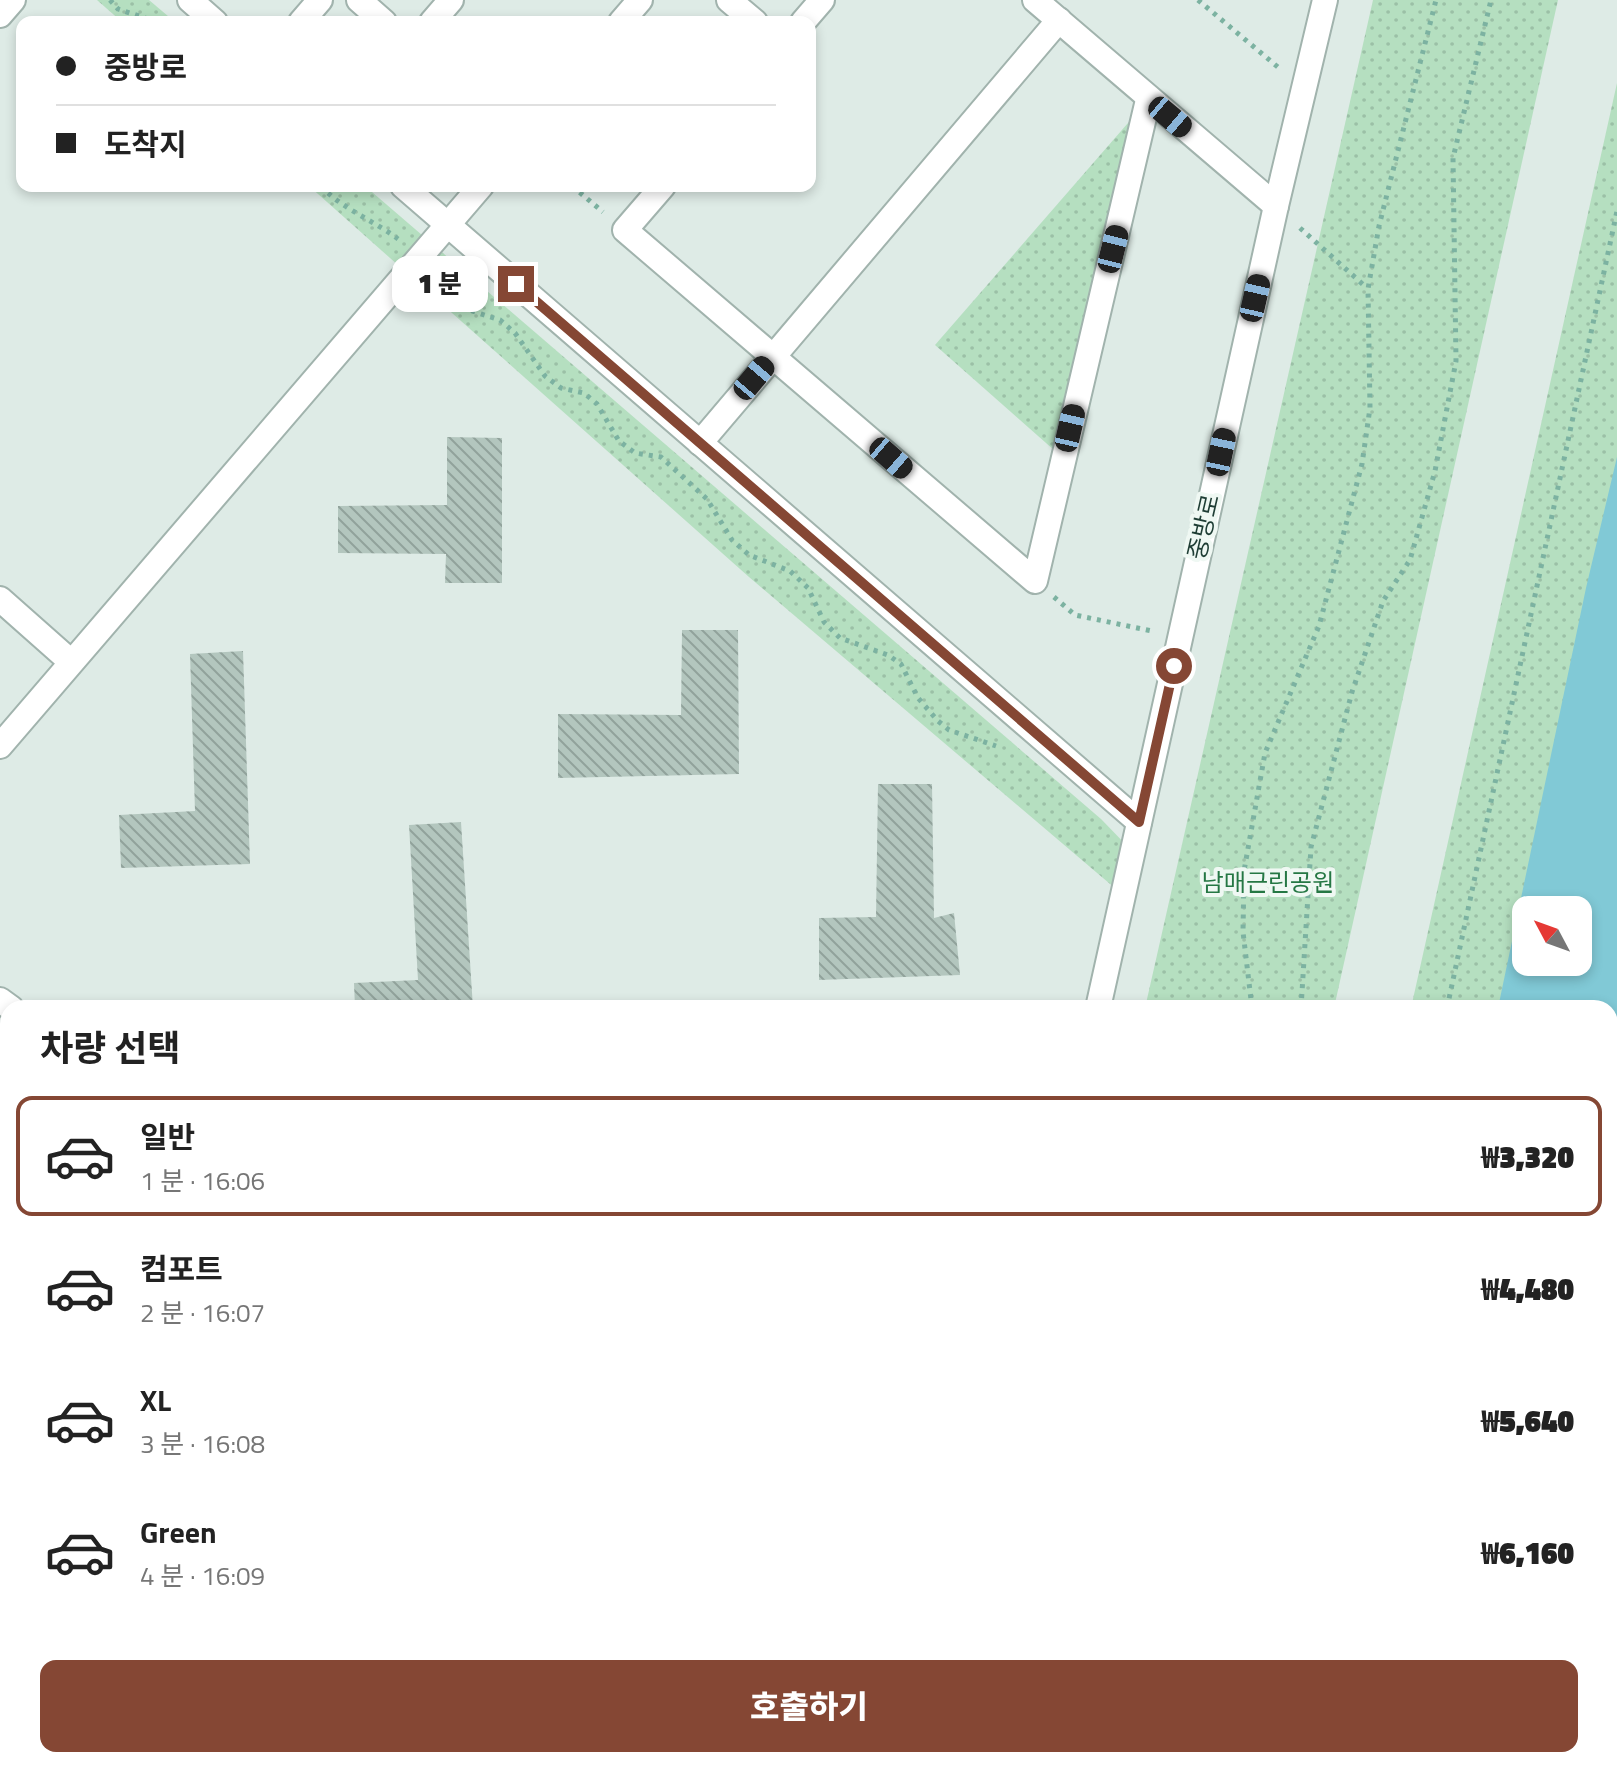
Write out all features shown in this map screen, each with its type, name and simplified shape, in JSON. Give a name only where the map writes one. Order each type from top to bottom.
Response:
[{"type":"street","points":[[0,15],[13,0]]},
{"type":"street","points":[[190,0],[208,16]]},
{"type":"street","points":[[306,16],[320,0]]},
{"type":"street","points":[[359,0],[377,16]]},
{"type":"street","points":[[437,16],[451,0]]},
{"type":"street","points":[[626,16],[640,0]]},
{"type":"street","points":[[729,0],[748,16]]},
{"type":"street","points":[[808,16],[822,0]]},
{"type":"street","points":[[1035,0],[1148,100],[1276,206]]},
{"type":"street","name":"중방로","points":[[1100,1000],[1276,206],[1325,0]]},
{"type":"street","points":[[700,443],[1059,20]]},
{"type":"street","points":[[658,192],[625,230],[1035,581],[1148,100]]},
{"type":"street","points":[[410,192],[1139,822]]},
{"type":"street","points":[[0,746],[476,192]]},
{"type":"street","points":[[0,599],[70,661]]},
{"type":"path","points":[[110,0],[118,9],[139,16]]},
{"type":"path","points":[[1198,0],[1304,89]]},
{"type":"path","points":[[1251,1000],[1243,932],[1244,871],[1265,753],[1319,626],[1362,464],[1370,408],[1368,289],[1379,226],[1436,0]]},
{"type":"path","points":[[1301,1000],[1311,847],[1352,692],[1374,627],[1383,601],[1410,560],[1435,471],[1456,361],[1453,158],[1491,0]]},
{"type":"path","points":[[328,192],[344,207],[370,218],[407,247]]},
{"type":"path","points":[[579,192],[625,230]]},
{"type":"path","points":[[1276,206],[1368,289]]},
{"type":"path","points":[[1449,1000],[1617,211]]},
{"type":"path","points":[[446,282],[451,295],[466,309],[500,320],[515,333],[545,376],[561,388],[584,393],[597,404],[619,441],[635,453],[661,457],[707,499],[732,540],[749,555],[790,571],[808,588],[824,622],[840,638],[888,655],[901,664],[918,698],[938,721],[949,730],[996,746]]},
{"type":"path","points":[[1035,581],[1075,615],[1180,637]]},
{"type":"green space","points":[[97,0],[149,0],[168,16],[115,16]]},
{"type":"green space","name":"남매근린공원","points":[[1373,0],[1558,0],[1336,1000],[1147,1000]]},
{"type":"green space","points":[[1617,83],[1617,1000],[1413,1000]]},
{"type":"green space","points":[[1148,100],[1063,458],[935,345]]},
{"type":"green space","points":[[316,192],[372,192],[1101,819],[1132,851],[1123,895],[749,577]]},
{"type":"water","points":[[1617,457],[1617,1000],[1500,1000],[1512,941],[1512,976],[1592,976],[1592,896],[1521,896],[1586,588]]},
{"type":"building","points":[[447,437],[502,438],[502,583],[445,583],[446,554],[338,553],[338,506],[447,505]]},
{"type":"building","points":[[682,630],[738,630],[739,774],[558,778],[558,714],[681,715]]},
{"type":"building","points":[[243,651],[250,864],[121,868],[119,815],[195,811],[190,654]]},
{"type":"building","points":[[878,784],[932,784],[934,918],[954,913],[960,975],[819,980],[819,918],[876,917]]},
{"type":"building","points":[[461,822],[472,1000],[355,1000],[354,983],[418,980],[409,825]]},
{"type":"route","points":[[516,284],[1139,822],[1174,666]]}]
